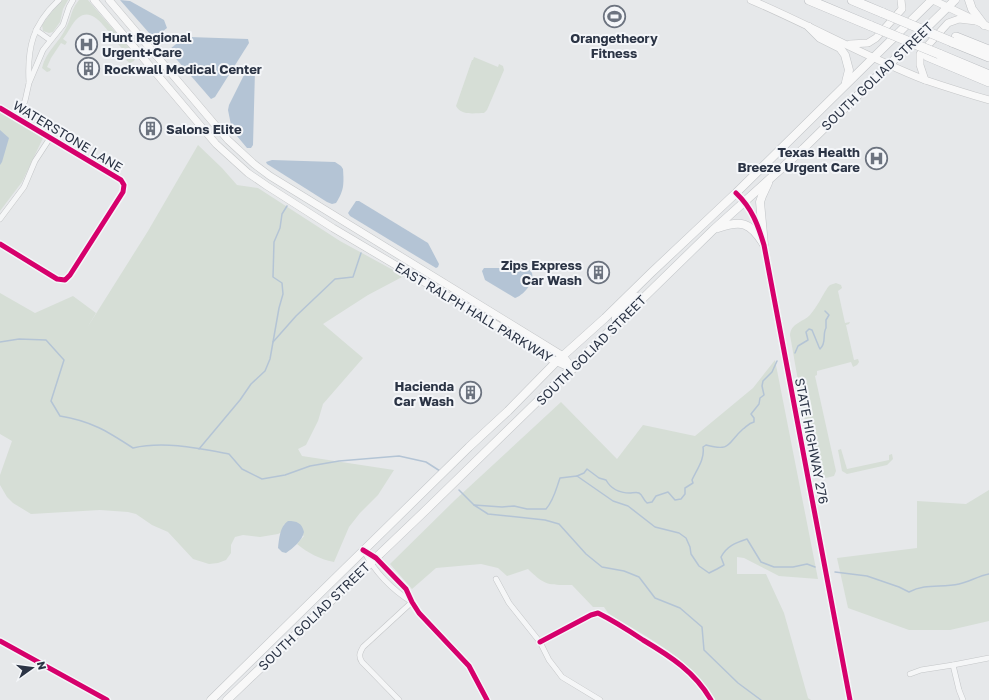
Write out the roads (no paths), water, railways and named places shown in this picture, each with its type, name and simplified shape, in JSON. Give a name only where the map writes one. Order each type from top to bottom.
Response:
[{"type":"highway","points":[[809,0],[989,75]]},
{"type":"highway","points":[[852,0],[874,9],[885,11],[954,39],[989,50]]},
{"type":"highway","points":[[954,39],[989,57]]},
{"type":"highway","points":[[922,47],[927,56],[989,82]]},
{"type":"main road","name":"EAST RALPH HALL PARKWAY","points":[[94,0],[216,144],[248,172],[267,186],[333,228],[556,362],[573,368]]},
{"type":"main road","name":"EAST RALPH HALL PARKWAY","points":[[109,0],[228,140],[254,164],[270,176],[563,356],[573,368]]},
{"type":"main road","points":[[752,0],[783,13],[809,27],[925,80],[989,100]]},
{"type":"main road","points":[[846,44],[868,43],[876,38],[902,9],[901,0]]},
{"type":"main road","points":[[933,0],[987,26]]},
{"type":"main road","name":"SOUTH GOLIAD STREET","points":[[210,700],[469,447],[512,407],[556,362],[605,318],[736,193],[933,0]]},
{"type":"main road","name":"SOUTH GOLIAD STREET","points":[[227,700],[573,368],[713,230],[808,144],[955,0]]},
{"type":"main road","points":[[969,0],[972,9],[987,26]]},
{"type":"main road","points":[[925,80],[920,66],[920,54],[948,23],[959,19],[976,21]]},
{"type":"main road","points":[[809,27],[820,38],[840,48],[845,55],[849,70],[848,78],[843,87]]},
{"type":"main road","points":[[248,172],[254,164]]},
{"type":"main road","points":[[764,245],[760,202],[763,192],[770,179]]},
{"type":"main road","points":[[333,228],[339,218]]},
{"type":"main road","points":[[713,230],[731,224],[738,223],[747,225],[754,229],[764,245]]},
{"type":"main road","points":[[617,324],[616,317],[654,280],[651,273]]},
{"type":"main road","points":[[437,290],[442,282]]},
{"type":"main road","points":[[471,310],[476,302]]},
{"type":"street","points":[[29,83],[28,64],[30,48],[36,30],[59,0]]},
{"type":"street","points":[[16,118],[25,101],[29,83],[44,50],[50,40],[63,25],[68,7],[73,0]]},
{"type":"street","points":[[36,30],[50,40]]},
{"type":"street","name":"WATERSTONE LANE","points":[[0,108],[121,180],[124,185],[123,192],[70,275],[65,280],[56,278],[0,244]]},
{"type":"street","points":[[0,219],[24,186],[35,160],[50,138]]},
{"type":"street","name":"STATE HIGHWAY 276","points":[[736,193],[745,202],[756,220],[764,245],[850,700]]},
{"type":"street","points":[[363,550],[406,589],[419,613],[469,666],[487,700]]},
{"type":"street","points":[[363,550],[373,560],[400,595],[412,602]]},
{"type":"street","points":[[496,579],[509,603],[540,642],[549,660],[562,677],[600,700]]},
{"type":"street","points":[[399,700],[360,658],[360,652],[363,647],[412,602]]},
{"type":"street","points":[[540,642],[591,615],[598,613],[668,655],[685,668],[701,685],[711,700]]},
{"type":"street","points":[[0,641],[108,700]]},
{"type":"street","points":[[910,674],[921,670],[989,658]]},
{"type":"street","points":[[953,665],[963,700]]},
{"type":"water","points":[[120,0],[130,1],[164,20],[167,28],[158,35],[150,34]]},
{"type":"water","points":[[189,37],[248,39],[249,43],[215,97],[211,99],[171,53],[170,49],[181,40]]},
{"type":"water","points":[[249,67],[252,67],[255,70],[253,145],[251,148],[247,148],[232,130],[228,110],[244,75],[249,72]]},
{"type":"water","points":[[0,130],[9,138],[0,165]]},
{"type":"water","points":[[272,160],[335,162],[341,166],[343,169],[343,187],[336,203],[332,204],[327,202],[267,164],[266,162]]},
{"type":"water","points":[[356,201],[359,201],[428,243],[439,264],[438,267],[436,268],[350,216],[348,213]]},
{"type":"water","points":[[484,268],[527,268],[531,271],[532,280],[527,289],[515,298],[485,280],[482,271]]},
{"type":"water","points":[[288,521],[299,523],[304,532],[294,547],[286,553],[282,552],[278,548],[279,537],[283,526]]},
{"type":"waterway","points":[[199,449],[240,400],[251,384],[265,371],[270,359],[283,294],[282,283],[273,277],[274,242],[280,228],[282,214],[287,206]]},
{"type":"waterway","points":[[273,342],[296,316],[335,279],[353,277],[361,253]]},
{"type":"waterway","points":[[795,353],[798,346],[808,340],[806,332],[809,329],[812,330],[820,349],[822,347],[824,342],[826,320],[829,315],[825,311]]},
{"type":"waterway","points":[[0,342],[19,339],[46,340],[64,360],[51,401],[60,416],[90,424],[133,448],[169,445],[229,454],[242,469],[262,479],[285,475],[310,466],[339,461],[399,456],[426,462],[440,471]]},
{"type":"waterway","points":[[577,476],[584,473],[587,469],[599,478],[606,480],[610,486],[616,490],[626,493],[639,493],[647,503],[652,502],[656,496],[668,492],[675,500],[681,499],[685,494],[685,488],[693,483],[692,480],[702,460],[703,447],[706,445],[725,447],[743,429],[754,422],[754,418],[751,414],[759,404],[760,398],[764,395],[762,386],[763,381],[772,372],[777,361]]},
{"type":"waterway","points":[[474,505],[502,507],[514,506],[527,509],[546,509],[553,498],[560,478],[577,476],[613,501],[628,506],[655,527],[679,533],[686,538],[691,554],[699,566],[709,573],[724,565],[721,557],[723,553],[735,544],[747,539],[761,562],[774,567],[793,567],[807,564],[815,567]]},
{"type":"waterway","points":[[459,490],[474,505],[488,514],[545,520],[559,524],[586,554],[602,567],[624,571],[639,577],[655,598],[680,608],[702,627],[704,650],[738,683],[761,700]]},
{"type":"waterway","points":[[835,572],[867,576],[909,592],[921,588],[959,584],[989,574]]},
{"type":"place","name":"Orangetheory Fitness","points":[[614,16]]},
{"type":"place","name":"Hunt Regional Urgent+Care","points":[[86,44]]},
{"type":"place","name":"Rockwall Medical Center","points":[[89,69]]},
{"type":"place","name":"Salons Elite","points":[[151,129]]},
{"type":"place","name":"Texas Health Breeze Urgent Care","points":[[876,159]]},
{"type":"place","name":"Zips Express Car Wash","points":[[598,272]]},
{"type":"place","name":"Hacienda Car Wash","points":[[470,393]]}]
